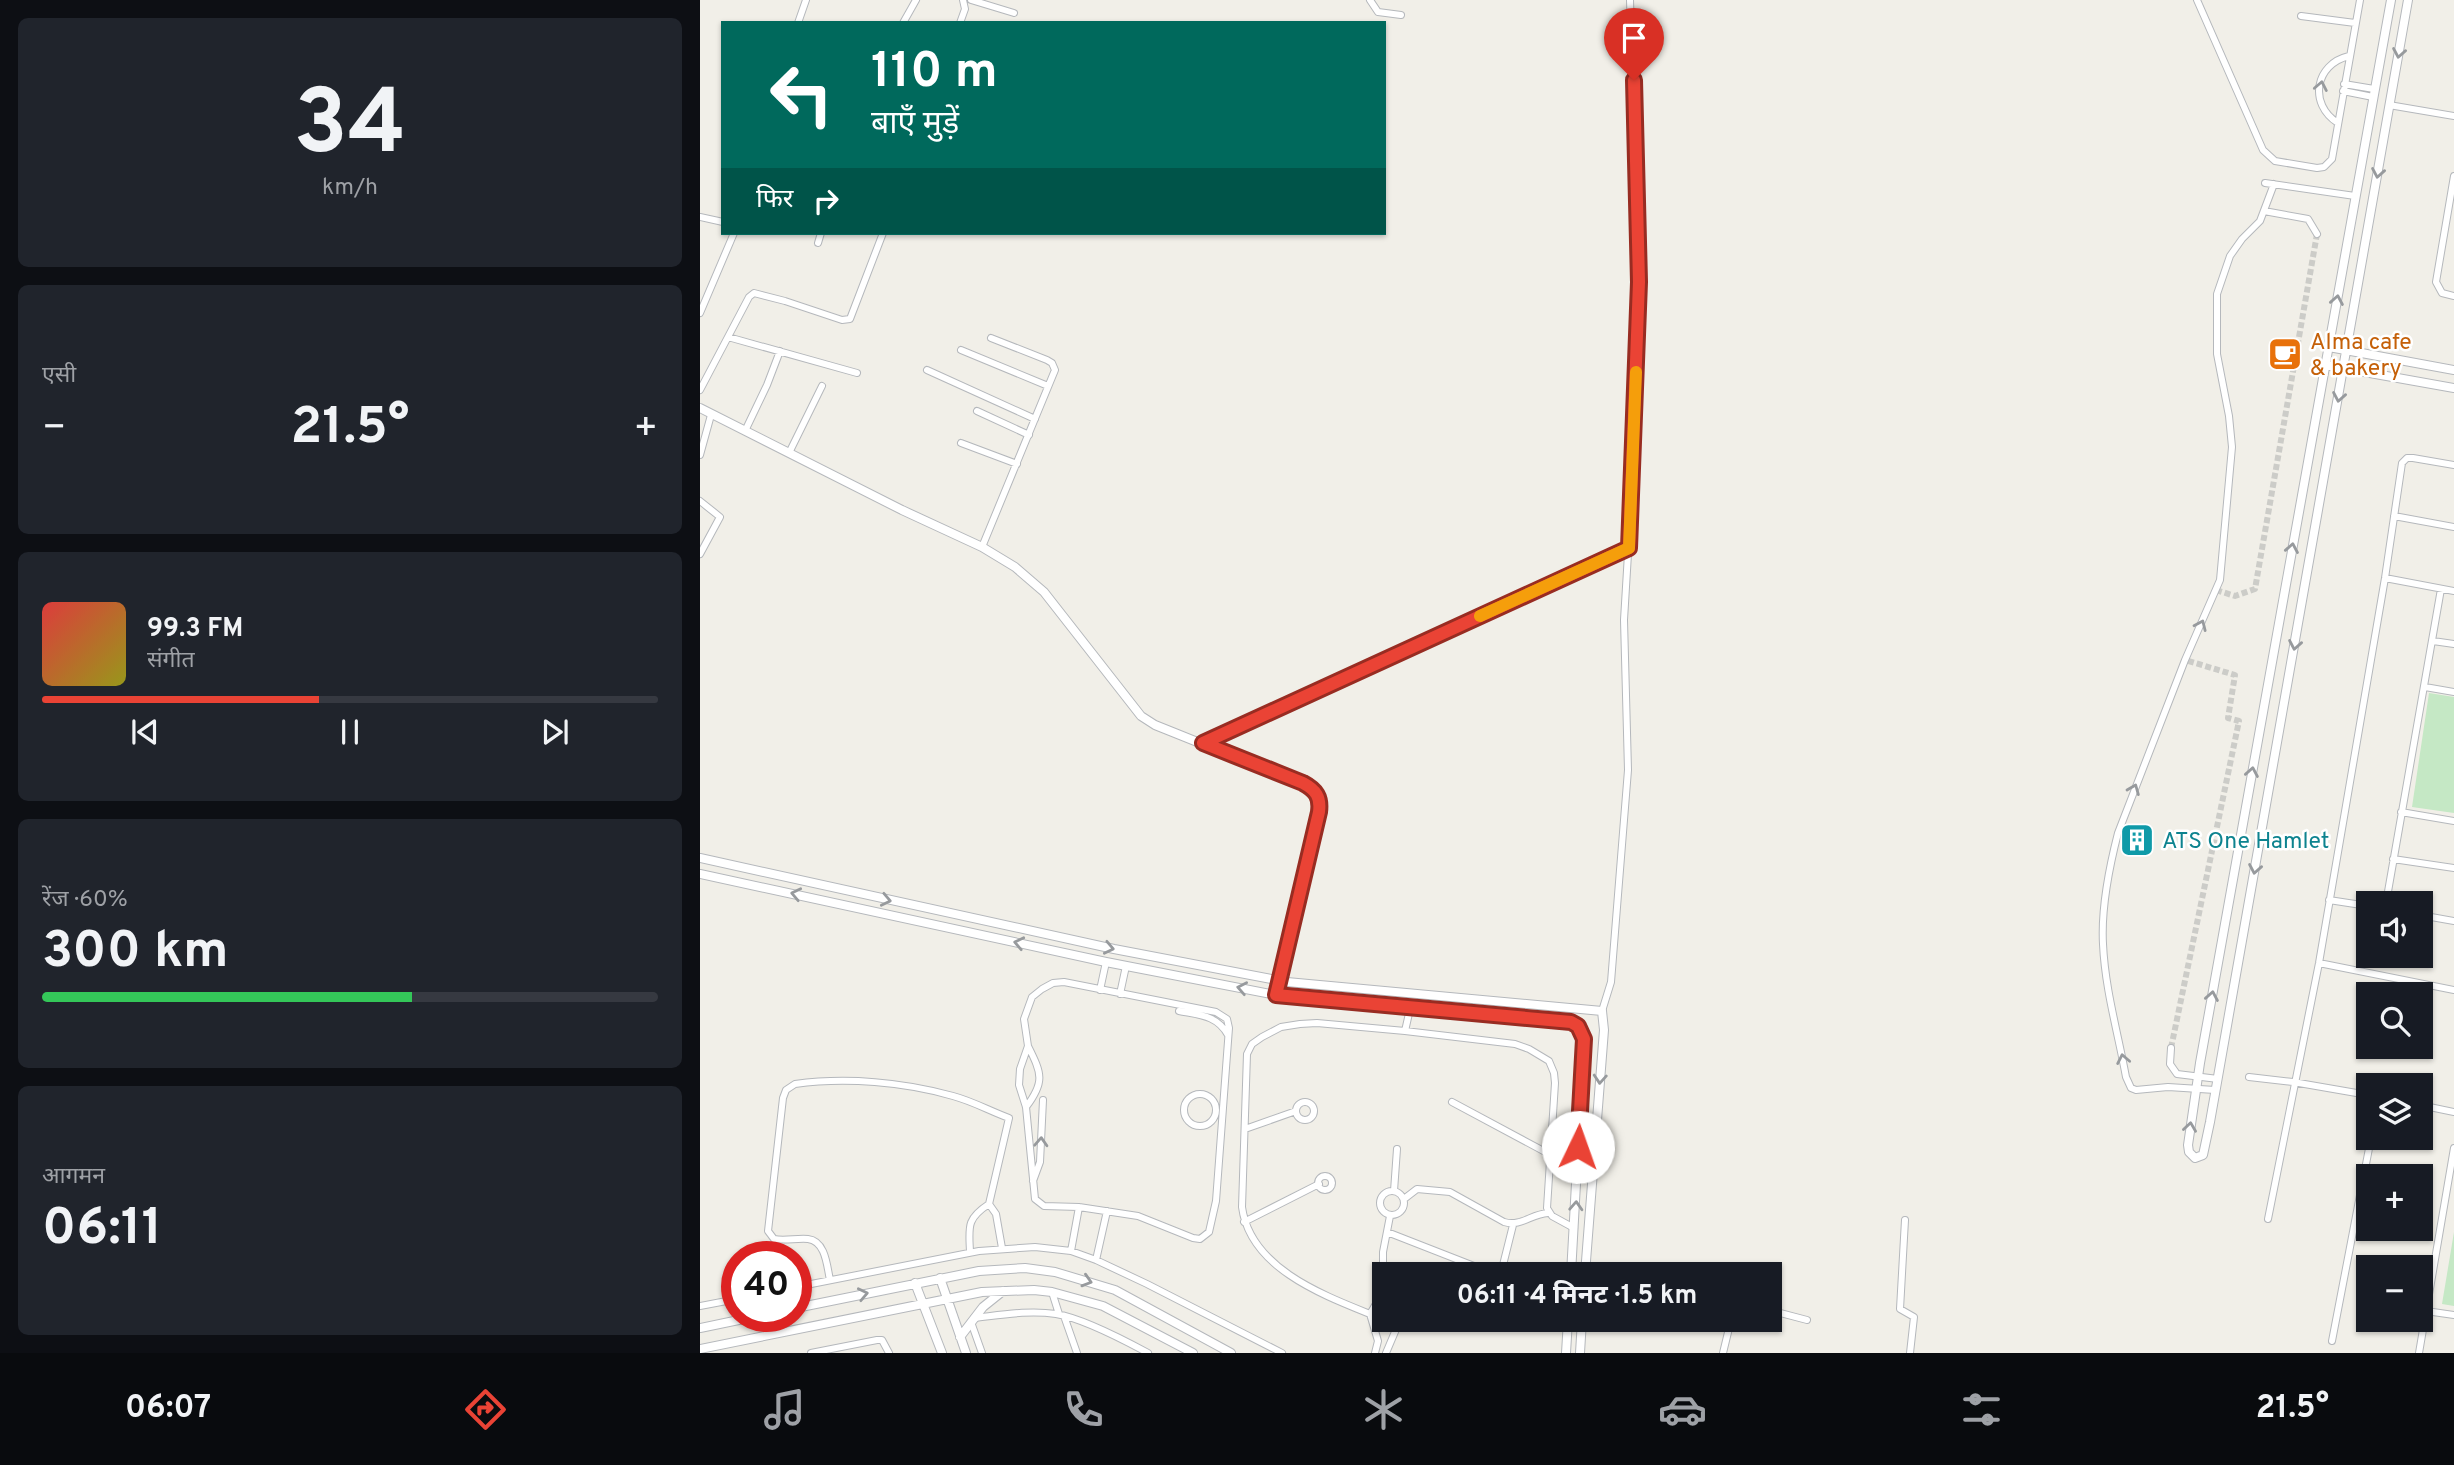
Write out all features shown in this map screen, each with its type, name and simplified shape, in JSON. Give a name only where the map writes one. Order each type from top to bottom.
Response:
[{"type":"street","points":[[799,21],[806,0]]},
{"type":"street","points":[[904,21],[916,0]]},
{"type":"street","points":[[961,21],[965,9],[963,0]]},
{"type":"street","points":[[971,0],[1014,13]]},
{"type":"street","points":[[1370,0],[1378,12],[1401,15]]},
{"type":"street","points":[[1587,1262],[1604,1030],[1602,1011],[1611,982],[1628,770],[1623,642],[1639,282],[1630,0]]},
{"type":"street","points":[[2197,0],[2263,150],[2275,160],[2324,167],[2332,159],[2360,0]]},
{"type":"street","points":[[2391,0],[2197,1077],[2188,1145],[2189,1152],[2195,1158],[2203,1155],[2205,1150],[2408,0]]},
{"type":"street","points":[[2301,16],[2356,23]]},
{"type":"street","points":[[2386,27],[2403,30]]},
{"type":"street","points":[[2338,123],[2322,108],[2320,86],[2331,64],[2349,56]]},
{"type":"street","points":[[2343,88],[2374,93]]},
{"type":"street","points":[[2389,105],[2454,116]]},
{"type":"street","points":[[2454,176],[2451,208],[2436,282],[2442,293],[2454,296]]},
{"type":"street","points":[[2265,183],[2355,196]]},
{"type":"street","points":[[2216,1090],[2130,1088],[2105,966],[2103,941],[2110,862],[2118,833],[2185,660],[2216,590],[2224,561],[2232,447],[2217,354],[2217,294],[2230,256],[2260,221],[2274,184]]},
{"type":"street","points":[[2264,211],[2308,219],[2318,234]]},
{"type":"street","points":[[700,218],[721,222]]},
{"type":"street","points":[[700,313],[733,235]]},
{"type":"street","points":[[818,243],[820,235]]},
{"type":"street","points":[[700,390],[749,297],[756,293],[842,320],[850,319],[882,235]]},
{"type":"street","points":[[728,337],[857,373]]},
{"type":"street","points":[[982,547],[1055,370],[1052,363],[991,338]]},
{"type":"street","points":[[2329,347],[2454,370]]},
{"type":"street","points":[[745,431],[780,351]]},
{"type":"street","points":[[961,351],[1048,386]]},
{"type":"street","points":[[2325,365],[2454,388]]},
{"type":"street","points":[[927,370],[1035,419]]},
{"type":"street","points":[[789,453],[822,386]]},
{"type":"street","points":[[700,408],[902,510],[982,547],[1015,567],[1044,592],[1142,716],[1155,725],[1303,783],[1318,793],[1319,812],[1276,995]]},
{"type":"street","points":[[977,411],[1029,435]]},
{"type":"street","points":[[700,455],[711,415]]},
{"type":"street","points":[[961,443],[1017,464]]},
{"type":"street","points":[[2268,1219],[2293,1082],[2319,963],[2404,460],[2413,458],[2454,465]]},
{"type":"street","points":[[700,501],[720,517],[700,554]]},
{"type":"street","points":[[2393,516],[2454,527]]},
{"type":"street","points":[[1203,743],[1629,548]]},
{"type":"street","points":[[2385,578],[2454,591]]},
{"type":"street","points":[[2388,891],[2441,589]]},
{"type":"street","points":[[2433,641],[2454,644]]},
{"type":"street","points":[[2425,687],[2454,691]]},
{"type":"street","points":[[2401,812],[2454,821]]},
{"type":"street","points":[[700,858],[1100,946],[1281,973],[1334,988],[1602,1011]]},
{"type":"street","points":[[2393,859],[2454,868]]},
{"type":"street","points":[[700,874],[1106,962],[1276,995],[1571,1022],[1582,1030],[1584,1039],[1572,1262]]},
{"type":"street","points":[[2329,900],[2356,904]]},
{"type":"street","points":[[2433,917],[2454,921]]},
{"type":"street","points":[[1100,990],[1106,962]]},
{"type":"street","points":[[2319,963],[2454,990]]},
{"type":"street","points":[[1120,994],[1126,966]]},
{"type":"street","points":[[1026,1107],[1040,1085],[1040,1072],[1028,1046],[1024,1019],[1032,997],[1053,983],[1064,982],[1216,1012],[1227,1019],[1216,1201],[1209,1232],[1193,1238],[1138,1216],[1079,1207],[1044,1206],[1039,1203],[1033,1193],[1026,1107],[1018,1077],[1028,1046]]},
{"type":"street","points":[[1405,1031],[1410,1009]]},
{"type":"street","points":[[1179,1011],[1219,1021],[1228,1036]]},
{"type":"street","points":[[1370,1314],[1339,1302],[1290,1276],[1262,1250],[1244,1222],[1242,1207],[1247,1054],[1252,1044],[1262,1037],[1281,1027],[1317,1023],[1516,1044],[1530,1049],[1549,1061],[1555,1073],[1548,1213]]},
{"type":"street","points":[[2171,1048],[2170,1063],[2174,1071],[2218,1079]]},
{"type":"street","points":[[2249,1077],[2356,1093]]},
{"type":"street","points":[[830,1280],[823,1252],[815,1242],[808,1239],[774,1240],[768,1231],[783,1098],[786,1090],[795,1083],[862,1082],[925,1090],[955,1096],[1009,1118],[989,1205],[978,1212],[969,1224],[970,1252]]},
{"type":"street","points":[[1196,1094],[1209,1096],[1215,1103],[1213,1120],[1196,1126],[1186,1117],[1184,1108],[1188,1099],[1196,1094]]},
{"type":"street","points":[[1215,1103],[1224,1098]]},
{"type":"street","points":[[1032,1183],[1040,1162],[1043,1100]]},
{"type":"street","points":[[1452,1102],[1551,1155]]},
{"type":"street","points":[[2433,1108],[2454,1112]]},
{"type":"street","points":[[1244,1129],[1296,1111]]},
{"type":"street","points":[[1213,1120],[1222,1125]]},
{"type":"street","points":[[2433,1271],[2454,1148]]},
{"type":"street","points":[[1394,1191],[1397,1149]]},
{"type":"street","points":[[2332,1341],[2369,1150]]},
{"type":"street","points":[[1244,1222],[1319,1184]]},
{"type":"street","points":[[1390,1216],[1402,1211],[1404,1199],[1417,1189],[1450,1192],[1513,1225],[1540,1213],[1548,1213],[1574,1228]]},
{"type":"street","points":[[1390,1216],[1384,1212],[1380,1201],[1384,1194],[1394,1191],[1404,1199]]},
{"type":"street","points":[[2445,1202],[2454,1204]]},
{"type":"street","points":[[989,1205],[996,1214],[1002,1248]]},
{"type":"street","points":[[1070,1251],[1079,1207]]},
{"type":"street","points":[[1096,1260],[1107,1211]]},
{"type":"street","points":[[1383,1262],[1390,1216]]},
{"type":"street","points":[[1905,1220],[1900,1309],[1914,1317],[1910,1353]]},
{"type":"street","points":[[1387,1232],[1492,1273],[1503,1265],[1513,1225]]},
{"type":"street","points":[[812,1284],[970,1252],[1035,1247],[1070,1251],[1096,1260],[1282,1353]]},
{"type":"street","points":[[812,1305],[979,1271],[1025,1268],[1055,1272],[1115,1290],[1231,1353]]},
{"type":"street","points":[[940,1278],[966,1353]]},
{"type":"street","points":[[915,1283],[942,1353]]},
{"type":"street","points":[[700,1349],[982,1292],[1034,1290],[1052,1292],[1103,1306],[1193,1353]]},
{"type":"street","points":[[960,1337],[983,1307],[1003,1291]]},
{"type":"street","points":[[1052,1292],[1077,1353]]},
{"type":"street","points":[[700,1306],[721,1301]]},
{"type":"street","points":[[1372,1311],[1370,1314],[1378,1341],[1375,1353]]},
{"type":"street","points":[[972,1320],[1029,1312],[1062,1315],[1148,1353]]},
{"type":"street","points":[[2433,1312],[2454,1315]]},
{"type":"street","points":[[1782,1313],[1807,1320]]},
{"type":"street","points":[[972,1320],[982,1353]]},
{"type":"street","points":[[700,1328],[721,1324]]},
{"type":"street","points":[[1386,1353],[1395,1332]]},
{"type":"street","points":[[1566,1353],[1567,1332]]},
{"type":"street","points":[[1580,1353],[1581,1332]]},
{"type":"street","points":[[1723,1353],[1728,1332]]},
{"type":"street","points":[[2419,1353],[2422,1332]]},
{"type":"street","points":[[814,1353],[882,1340],[889,1353]]},
{"type":"green space","points":[[2429,693],[2454,697],[2454,813],[2412,807]]},
{"type":"green space","points":[[2454,1232],[2454,1306],[2442,1304]]},
{"type":"tunnel","points":[[2216,590],[2235,596],[2255,589],[2317,234]]},
{"type":"tunnel","points":[[2171,1048],[2239,721],[2228,718],[2235,675],[2185,660]]},
{"type":"slow traffic","points":[[1480,616],[1629,548],[1636,372]]},
{"type":"place","name":"Alma cafe & bakery","points":[[2285,354]]},
{"type":"place","name":"ATS One Hamlet","points":[[2137,840]]},
{"type":"route","points":[[1578,1147],[1584,1039],[1582,1030],[1571,1022],[1276,995],[1319,812],[1318,793],[1303,783],[1203,743],[1629,548],[1639,282],[1634,80]]}]
